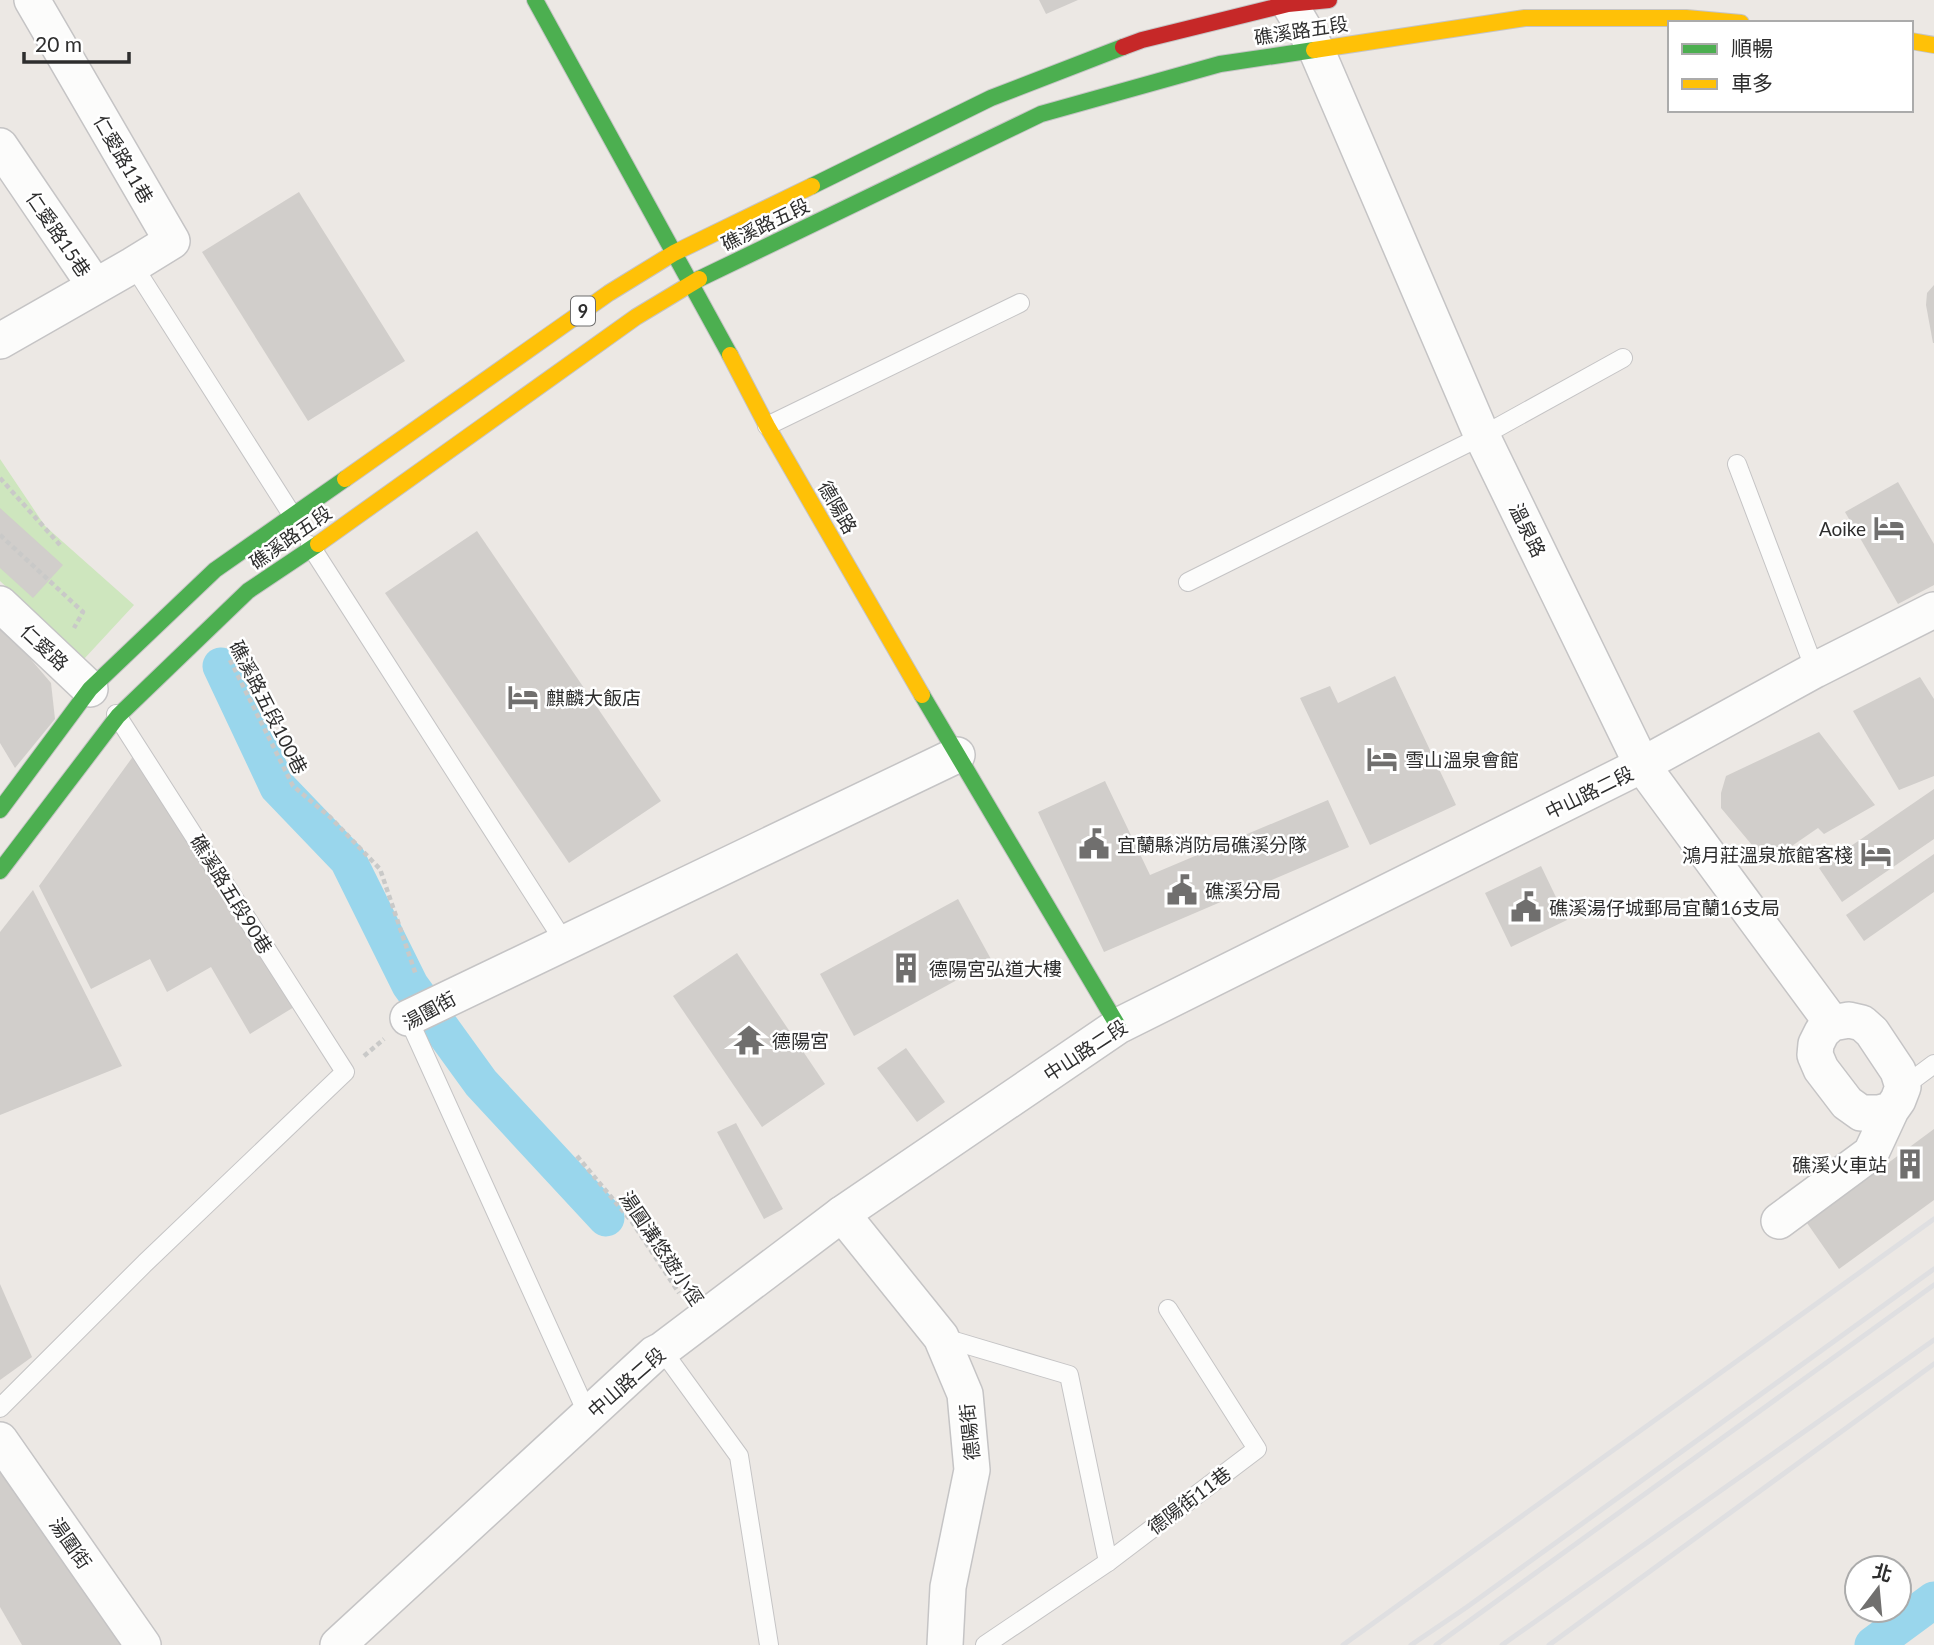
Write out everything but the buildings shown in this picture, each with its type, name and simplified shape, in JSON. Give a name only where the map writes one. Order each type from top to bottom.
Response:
[{"type":"main road","name":"德陽路","points":[[535,0],[768,426],[957,755],[1118,1026]]},
{"type":"main road","name":"礁溪路五段","points":[[0,810],[90,689],[215,570],[609,293],[674,254],[991,98],[1142,40],[1288,2],[1329,0]]},
{"type":"main road","name":"礁溪路五段","points":[[0,871],[118,716],[248,591],[636,317],[691,283],[1041,114],[1220,64],[1525,18],[1686,18],[1719,21]]},
{"type":"main road","points":[[1913,41],[1934,45]]},
{"type":"street","name":"仁愛路11巷","points":[[0,341],[172,241],[33,0]]},
{"type":"street","name":"溫泉路","points":[[1288,2],[1316,49],[1482,436],[1642,765],[1832,1023]]},
{"type":"street","name":"仁愛路15巷","points":[[0,146],[95,286]]},
{"type":"street","name":"仁愛路","points":[[0,604],[90,689]]},
{"type":"street","name":"中山路二段","points":[[338,1645],[653,1354],[696,1325],[842,1214],[1118,1026],[1642,765],[1815,670],[1934,610]]},
{"type":"street","name":"湯圍街","points":[[423,1011],[957,755]]},
{"type":"street","points":[[1779,1221],[1871,1153],[1897,1098],[1898,1071],[1872,1032],[1862,1023],[1849,1020],[1832,1023],[1822,1032],[1816,1044],[1815,1055],[1821,1069],[1847,1103],[1861,1113],[1879,1113],[1897,1098]]},
{"type":"street","name":"德陽街","points":[[842,1214],[941,1337],[965,1394],[972,1470],[948,1587],[945,1645]]},
{"type":"street","name":"湯圍街","points":[[0,1440],[143,1645]]},
{"type":"lane","points":[[133,265],[565,943]]},
{"type":"lane","points":[[768,426],[1020,303]]},
{"type":"lane","points":[[1188,582],[1482,436],[1623,358]]},
{"type":"lane","points":[[1737,464],[1815,670]]},
{"type":"lane","name":"礁溪路五段90巷","points":[[90,689],[118,716],[345,1072]]},
{"type":"lane","points":[[423,1011],[588,1415]]},
{"type":"lane","points":[[1897,1098],[1934,1064]]},
{"type":"lane","points":[[0,1408],[145,1263],[345,1072]]},
{"type":"lane","name":"德陽街11巷","points":[[985,1645],[1108,1562],[1257,1449],[1168,1309]]},
{"type":"lane","points":[[941,1337],[1069,1375],[1108,1562]]},
{"type":"lane","points":[[662,1350],[738,1456],[769,1645]]},
{"type":"path","points":[[0,478],[60,545]]},
{"type":"path","points":[[0,535],[83,612],[57,657]]},
{"type":"path","name":"礁溪路五段100巷","points":[[213,625],[293,786],[330,817],[380,869],[417,978],[423,1011]]},
{"type":"path","name":"湯圍街","points":[[345,1072],[423,1011]]},
{"type":"path","name":"湯圓溝悠遊小徑","points":[[577,1156],[632,1222],[678,1289],[696,1325]]},
{"type":"green space","points":[[0,459],[45,526],[134,605],[84,659],[0,581]]},
{"type":"waterway","points":[[221,666],[278,787],[348,860],[410,985],[481,1083],[606,1218]]},
{"type":"waterway","points":[[1873,1645],[1934,1600]]},
{"type":"railway","points":[[1343,1645],[1934,1219]]},
{"type":"railway","points":[[1411,1645],[1934,1269]]},
{"type":"railway","points":[[1436,1645],[1934,1285]]},
{"type":"railway","points":[[1502,1645],[1934,1340]]},
{"type":"railway","points":[[1549,1645],[1934,1364]]},
{"type":"traffic: fast","points":[[535,0],[730,355]]},
{"type":"traffic: fast","points":[[812,186],[991,98],[1123,47]]},
{"type":"traffic: fast","points":[[699,279],[1041,114],[1220,64],[1314,50]]},
{"type":"traffic: fast","points":[[0,810],[90,689],[215,570],[345,479]]},
{"type":"traffic: fast","points":[[0,871],[118,716],[248,591],[318,544]]},
{"type":"traffic: fast","points":[[922,695],[1118,1026]]},
{"type":"traffic: slow","points":[[1314,50],[1525,18],[1686,18],[1719,21]]},
{"type":"traffic: slow","points":[[1913,41],[1934,45]]},
{"type":"traffic: slow","points":[[345,479],[609,293],[674,253],[812,186]]},
{"type":"traffic: slow","points":[[318,544],[636,317],[699,279]]},
{"type":"traffic: slow","points":[[730,355],[767,426],[922,695]]},
{"type":"traffic: jam","points":[[1123,47],[1288,4],[1329,0]]},
{"type":"place","name":"Aoike","points":[[1889,528]]},
{"type":"place","name":"麒麟大飯店","points":[[523,697]]},
{"type":"place","name":"雪山溫泉會館","points":[[1382,759]]},
{"type":"place","name":"宜蘭縣消防局礁溪分隊","points":[[1094,844]]},
{"type":"place","name":"鴻月莊溫泉旅館客棧","points":[[1876,854]]},
{"type":"place","name":"礁溪分局","points":[[1182,890]]},
{"type":"place","name":"礁溪湯仔城郵局宜蘭16支局","points":[[1526,907]]},
{"type":"place","name":"德陽宮弘道大樓","points":[[906,968]]},
{"type":"place","name":"德陽宮","points":[[749,1040]]},
{"type":"place","name":"礁溪火車站","points":[[1910,1164]]}]
